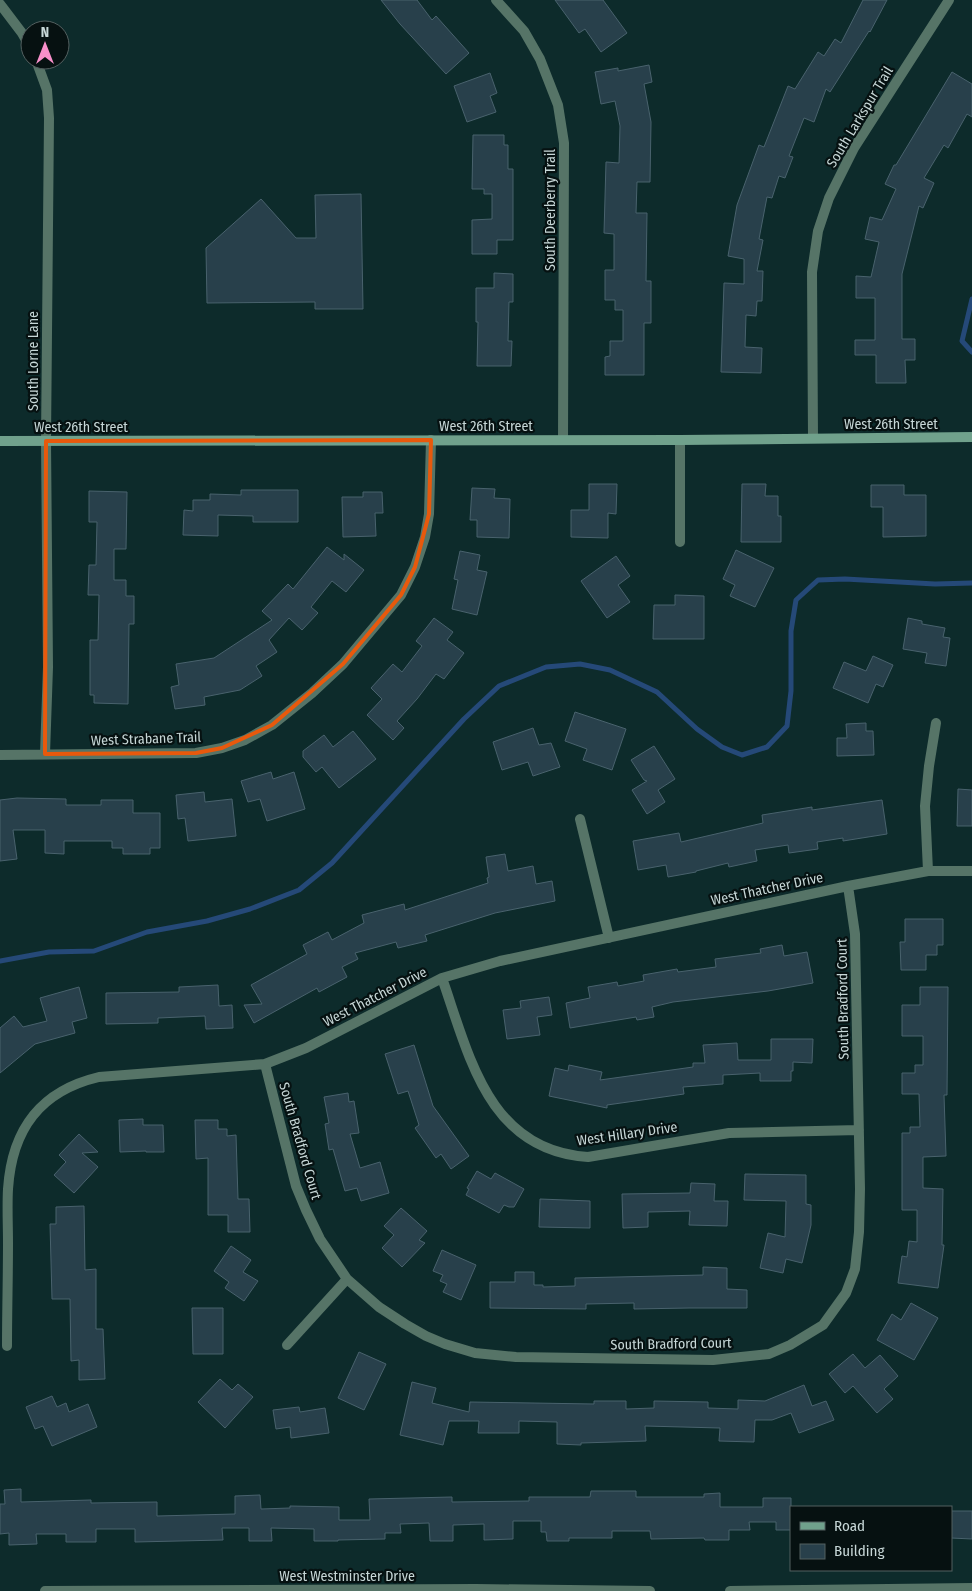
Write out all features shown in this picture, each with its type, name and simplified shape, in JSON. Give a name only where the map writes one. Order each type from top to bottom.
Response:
[{"type":"main road","name":"West 26th Street","points":[[0,441],[680,440],[972,437]]},
{"type":"street","name":"South Deerberry Trail","points":[[496,0],[524,31],[540,59],[558,105],[564,143],[563,440]]},
{"type":"street","name":"South Larkspur Trail","points":[[813,438],[812,272],[818,231],[829,198],[854,148],[950,0]]},
{"type":"street","points":[[0,4],[20,30]]},
{"type":"street","name":"South Lorne Lane","points":[[40,70],[47,90],[49,118],[46,441],[48,667],[45,754]]},
{"type":"street","name":"West Strabane Trail","points":[[0,755],[196,753],[222,748],[245,740],[272,725],[312,694],[343,664],[401,595],[415,567],[425,537],[429,514],[431,440]]},
{"type":"street","points":[[680,440],[680,542]]},
{"type":"street","points":[[928,872],[925,806],[936,722]]},
{"type":"street","points":[[580,819],[609,938]]},
{"type":"street","name":"West Thatcher Drive","points":[[7,1346],[8,1189],[12,1162],[19,1139],[30,1118],[62,1090],[80,1082],[99,1077],[265,1064],[306,1048],[442,978],[500,961],[848,886],[928,872],[972,872]]},
{"type":"street","name":"South Bradford Court","points":[[265,1064],[288,1155],[306,1210],[320,1239],[347,1279],[379,1307],[405,1324],[445,1344],[475,1353],[516,1357],[713,1360],[769,1354],[790,1345],[823,1325],[846,1293],[855,1269],[859,1232],[859,1130],[855,934],[848,886]]},
{"type":"street","name":"West Hillary Drive","points":[[442,978],[474,1068],[486,1092],[502,1115],[516,1130],[541,1146],[555,1152],[588,1157],[729,1133],[859,1130]]},
{"type":"street","points":[[287,1345],[347,1279]]},
{"type":"street","points":[[730,1591],[972,1588]]},
{"type":"street","name":"West Westminster Drive","points":[[51,1591],[650,1591]]},
{"type":"highlighted area","points":[[431,440],[429,514],[415,567],[401,595],[343,664],[272,725],[222,748],[196,753],[45,754],[46,441]]},
{"type":"building","points":[[381,0],[417,0],[432,20],[436,16],[469,53],[446,74],[400,24]]},
{"type":"building","points":[[555,0],[603,0],[627,33],[601,52],[585,29],[579,33]]},
{"type":"building","points":[[863,0],[887,0],[870,32],[830,92],[826,89],[814,122],[804,118],[789,156],[793,157],[785,178],[779,176],[772,198],[767,197],[759,239],[763,240],[757,271],[763,271],[762,301],[757,301],[756,316],[746,315],[745,347],[762,348],[761,373],[721,372],[724,283],[744,284],[744,259],[728,256],[737,205],[759,145],[764,147],[788,86],[795,89],[818,52],[824,56],[835,39],[841,43]]},
{"type":"building","points":[[649,65],[652,82],[644,84],[651,122],[650,182],[637,182],[636,213],[647,213],[646,281],[651,281],[651,323],[644,323],[644,375],[605,375],[605,357],[610,356],[610,341],[623,341],[623,310],[615,310],[615,300],[605,300],[605,270],[614,270],[614,234],[604,233],[606,162],[619,163],[620,126],[615,101],[601,104],[595,72],[618,68],[618,71]]},
{"type":"building","points":[[952,72],[972,84],[972,117],[967,114],[948,148],[944,145],[924,178],[934,183],[923,208],[919,206],[902,274],[902,339],[915,339],[915,360],[905,360],[906,383],[876,383],[876,355],[855,355],[855,340],[875,340],[875,298],[856,298],[856,276],[871,277],[879,242],[865,239],[870,217],[882,220],[896,189],[885,184],[894,165],[896,165]]},
{"type":"building","points":[[490,73],[497,93],[490,96],[496,112],[467,122],[454,86]]},
{"type":"building","points":[[473,135],[504,135],[504,145],[508,145],[508,169],[513,169],[513,240],[497,240],[497,254],[472,254],[472,220],[492,219],[492,194],[484,194],[484,189],[472,189]]},
{"type":"building","points":[[361,194],[363,309],[315,309],[315,302],[207,303],[206,248],[261,199],[296,238],[316,238],[315,195]]},
{"type":"building","points":[[494,273],[513,274],[513,302],[509,302],[508,341],[512,341],[511,366],[477,366],[478,322],[476,322],[476,288],[494,288]]},
{"type":"building","points":[[589,484],[617,484],[616,514],[608,513],[608,538],[571,537],[571,510],[589,510]]},
{"type":"building","points":[[742,484],[766,484],[765,496],[778,496],[778,516],[781,516],[781,542],[741,542]]},
{"type":"building","points":[[871,485],[904,485],[904,495],[926,495],[926,536],[883,537],[883,507],[871,507]]},
{"type":"building","points":[[472,488],[495,489],[494,498],[510,499],[509,538],[477,537],[477,520],[470,520]]},
{"type":"building","points":[[241,490],[298,490],[298,522],[253,522],[253,516],[218,515],[218,536],[183,535],[184,510],[193,511],[193,500],[210,500],[210,494],[241,495]]},
{"type":"building","points":[[89,491],[127,492],[126,549],[114,549],[114,580],[126,580],[126,596],[134,596],[134,624],[129,624],[128,704],[94,703],[94,695],[90,695],[90,640],[98,640],[99,595],[88,595],[89,565],[96,565],[97,522],[89,522]]},
{"type":"building","points":[[363,492],[382,492],[383,513],[375,513],[376,536],[343,537],[342,497],[363,497]]},
{"type":"building","points":[[327,547],[344,560],[344,554],[364,570],[346,592],[332,581],[311,607],[318,613],[302,630],[289,618],[269,640],[277,652],[256,666],[262,676],[240,690],[204,697],[205,705],[175,709],[171,687],[179,685],[176,664],[214,658],[272,620],[262,611],[288,584],[293,589]]},
{"type":"building","points":[[736,550],[774,568],[755,607],[730,596],[735,585],[723,579]]},
{"type":"building","points":[[460,551],[480,555],[477,570],[487,572],[477,615],[452,609],[458,580],[454,579]]},
{"type":"building","points":[[616,556],[630,576],[618,585],[630,602],[607,618],[581,581]]},
{"type":"building","points":[[675,595],[704,596],[704,639],[653,639],[654,605],[675,605]]},
{"type":"building","points":[[434,618],[453,632],[447,640],[464,653],[444,679],[436,674],[397,721],[404,728],[393,740],[367,715],[382,699],[371,688],[393,664],[402,672],[422,646],[416,641]]},
{"type":"building","points":[[908,618],[922,621],[922,624],[945,628],[943,637],[950,638],[946,666],[925,663],[927,653],[903,649]]},
{"type":"building","points":[[873,656],[893,665],[883,687],[876,684],[868,703],[833,688],[844,662],[866,671]]},
{"type":"building","points":[[575,712],[626,729],[612,770],[583,760],[587,749],[565,741]]},
{"type":"building","points":[[866,723],[866,731],[873,731],[874,755],[837,756],[837,738],[847,738],[846,724]]},
{"type":"building","points":[[533,728],[539,745],[551,743],[560,767],[533,776],[528,762],[502,770],[493,742]]},
{"type":"building","points":[[353,731],[376,759],[339,788],[322,767],[316,772],[303,757],[303,751],[324,735],[333,747]]},
{"type":"building","points":[[654,746],[675,779],[658,790],[665,802],[647,814],[632,790],[647,781],[644,780],[631,760]]},
{"type":"building","points":[[271,772],[273,779],[294,772],[305,809],[267,821],[260,799],[248,802],[241,781]]},
{"type":"building","points":[[958,789],[972,790],[972,826],[957,826]]},
{"type":"building","points":[[204,792],[205,802],[232,799],[236,836],[188,841],[185,818],[178,819],[176,795]]},
{"type":"building","points":[[17,798],[66,799],[66,805],[101,805],[101,800],[133,800],[133,813],[160,813],[160,848],[150,848],[150,854],[123,854],[123,848],[112,848],[112,841],[64,841],[64,854],[45,853],[45,830],[13,830],[17,859],[0,861],[0,800]]},
{"type":"building","points":[[882,800],[887,834],[843,841],[843,838],[817,842],[818,849],[789,853],[788,845],[755,850],[757,861],[729,867],[728,863],[668,877],[666,865],[638,870],[633,841],[679,833],[681,842],[763,823],[762,815],[812,807],[812,810]]},
{"type":"building","points":[[505,854],[508,871],[533,866],[536,884],[552,881],[555,901],[495,913],[425,935],[427,941],[398,948],[396,942],[355,953],[358,959],[342,967],[347,977],[319,992],[317,988],[254,1023],[244,1005],[262,1004],[251,985],[307,954],[303,945],[328,932],[332,940],[364,923],[362,915],[404,904],[405,910],[488,883],[486,857]]},
{"type":"building","points":[[905,919],[943,919],[943,945],[937,945],[937,955],[926,955],[926,970],[901,970],[900,942],[905,942]]},
{"type":"building","points":[[782,945],[784,956],[807,952],[813,983],[768,991],[673,1002],[652,1007],[654,1017],[637,1020],[636,1017],[570,1028],[566,1003],[590,998],[588,987],[617,982],[618,986],[644,981],[643,975],[677,969],[678,972],[716,967],[715,959],[761,953],[760,949]]},
{"type":"building","points":[[218,985],[219,1006],[232,1005],[233,1028],[206,1029],[205,1016],[158,1018],[158,1023],[106,1024],[106,993],[179,992],[179,987]]},
{"type":"building","points":[[79,987],[87,1018],[72,1022],[75,1033],[35,1044],[0,1073],[0,1028],[14,1016],[23,1027],[47,1021],[40,998]]},
{"type":"building","points":[[920,987],[948,987],[947,1095],[944,1095],[946,1156],[923,1157],[923,1188],[943,1189],[942,1245],[944,1245],[938,1288],[898,1283],[902,1256],[907,1257],[909,1241],[917,1242],[917,1210],[902,1210],[902,1133],[910,1133],[910,1127],[920,1127],[919,1094],[902,1094],[902,1073],[915,1073],[915,1065],[923,1065],[923,1036],[902,1036],[902,1005],[920,1005]]},
{"type":"building","points":[[549,997],[552,1015],[537,1017],[540,1035],[507,1039],[503,1010],[521,1008],[520,1001]]},
{"type":"building","points":[[771,1039],[813,1039],[812,1063],[793,1062],[791,1081],[760,1081],[760,1073],[723,1075],[723,1084],[683,1087],[684,1094],[607,1105],[607,1108],[549,1096],[555,1068],[568,1071],[569,1065],[602,1072],[600,1080],[693,1067],[693,1063],[705,1063],[703,1045],[737,1043],[738,1060],[771,1060]]},
{"type":"building","points":[[414,1045],[433,1106],[469,1156],[451,1169],[441,1154],[436,1158],[415,1128],[419,1125],[408,1091],[398,1094],[385,1054]]},
{"type":"building","points":[[348,1093],[349,1102],[354,1101],[359,1133],[350,1134],[360,1168],[380,1162],[389,1193],[361,1201],[357,1188],[345,1191],[333,1149],[329,1150],[325,1124],[329,1123],[324,1097]]},
{"type":"building","points":[[143,1119],[143,1125],[163,1125],[164,1152],[120,1152],[119,1120]]},
{"type":"building","points":[[195,1120],[218,1120],[218,1129],[227,1129],[227,1136],[236,1135],[238,1199],[249,1199],[250,1232],[228,1232],[228,1215],[208,1215],[208,1158],[196,1159]]},
{"type":"building","points":[[79,1134],[98,1152],[82,1153],[98,1167],[74,1193],[54,1175],[66,1162],[59,1155]]},
{"type":"building","points":[[477,1171],[491,1179],[495,1173],[524,1189],[514,1207],[504,1205],[499,1213],[466,1195],[469,1189],[467,1188]]},
{"type":"building","points":[[745,1174],[806,1175],[806,1204],[811,1205],[811,1225],[802,1263],[786,1259],[783,1273],[760,1268],[768,1233],[785,1237],[786,1201],[744,1200]]},
{"type":"building","points":[[691,1183],[715,1184],[714,1201],[728,1201],[727,1226],[689,1225],[690,1211],[648,1212],[648,1227],[623,1228],[622,1194],[690,1193]]},
{"type":"building","points":[[540,1199],[590,1201],[590,1228],[539,1227]]},
{"type":"building","points":[[84,1206],[85,1270],[96,1269],[96,1329],[103,1329],[105,1379],[79,1380],[79,1360],[71,1361],[70,1299],[52,1299],[50,1224],[56,1224],[56,1207]]},
{"type":"building","points":[[401,1208],[427,1231],[419,1240],[425,1243],[402,1267],[382,1248],[394,1235],[384,1226]]},
{"type":"building","points":[[231,1246],[251,1260],[243,1272],[258,1281],[244,1301],[225,1288],[229,1282],[214,1271]]},
{"type":"building","points":[[442,1250],[476,1265],[461,1300],[443,1292],[447,1284],[440,1281],[443,1275],[433,1271]]},
{"type":"building","points":[[703,1267],[727,1268],[727,1289],[747,1290],[747,1308],[634,1309],[634,1303],[586,1304],[586,1309],[490,1308],[490,1282],[515,1282],[515,1272],[534,1272],[534,1285],[543,1285],[543,1287],[575,1286],[575,1278],[703,1275]]},
{"type":"building","points":[[911,1303],[938,1318],[914,1360],[877,1340],[892,1314],[901,1320]]},
{"type":"building","points":[[192,1308],[223,1308],[223,1354],[193,1354]]},
{"type":"building","points":[[359,1352],[386,1364],[364,1410],[338,1398]]},
{"type":"building","points":[[853,1354],[865,1368],[880,1355],[898,1376],[884,1389],[893,1399],[877,1413],[853,1386],[845,1393],[829,1374]]},
{"type":"building","points":[[220,1379],[232,1390],[238,1384],[253,1397],[225,1428],[198,1402]]},
{"type":"building","points":[[412,1382],[436,1388],[432,1403],[469,1412],[470,1402],[594,1404],[594,1401],[626,1401],[626,1409],[654,1408],[654,1401],[708,1402],[708,1408],[738,1409],[738,1400],[765,1401],[804,1385],[812,1406],[826,1401],[834,1420],[799,1433],[791,1413],[772,1420],[755,1420],[754,1442],[719,1441],[720,1428],[645,1426],[646,1441],[581,1443],[581,1445],[557,1444],[557,1422],[519,1421],[519,1433],[478,1433],[479,1421],[449,1421],[443,1445],[400,1435]]},
{"type":"building","points":[[52,1396],[57,1407],[66,1403],[69,1412],[88,1404],[97,1427],[52,1446],[43,1426],[35,1429],[26,1407]]},
{"type":"building","points":[[299,1407],[300,1412],[325,1408],[329,1433],[291,1438],[290,1427],[276,1429],[273,1410]]},
{"type":"building","points":[[21,1489],[21,1502],[91,1500],[91,1503],[157,1502],[157,1516],[235,1514],[235,1496],[260,1495],[261,1509],[290,1508],[290,1506],[339,1507],[339,1520],[370,1520],[369,1499],[452,1497],[452,1502],[529,1501],[529,1497],[590,1497],[591,1491],[636,1491],[636,1497],[704,1497],[704,1494],[720,1493],[720,1507],[763,1507],[763,1498],[791,1498],[791,1506],[790,1530],[776,1530],[776,1522],[749,1522],[750,1530],[729,1530],[729,1540],[705,1540],[704,1538],[651,1539],[650,1531],[612,1531],[612,1538],[569,1538],[569,1541],[547,1541],[546,1532],[541,1532],[541,1521],[513,1521],[513,1539],[484,1540],[484,1524],[453,1525],[453,1541],[430,1541],[429,1523],[400,1524],[401,1533],[385,1533],[385,1539],[314,1541],[314,1529],[271,1528],[272,1541],[249,1541],[249,1528],[222,1528],[223,1540],[135,1542],[135,1529],[96,1529],[96,1542],[66,1542],[66,1534],[36,1534],[37,1544],[9,1545],[9,1533],[0,1534],[0,1504],[5,1504],[4,1490]]},
{"type":"building","points":[[952,1511],[972,1511],[972,1539],[952,1538]]},
{"type":"waterway","points":[[972,299],[962,341],[972,352]]},
{"type":"waterway","points":[[0,961],[49,952],[94,951],[147,932],[207,921],[250,909],[299,890],[332,863],[464,719],[499,686],[546,667],[580,664],[610,670],[657,692],[697,729],[722,747],[742,755],[767,747],[787,726],[791,691],[791,631],[796,600],[818,580],[845,579],[935,584],[972,583]]}]
